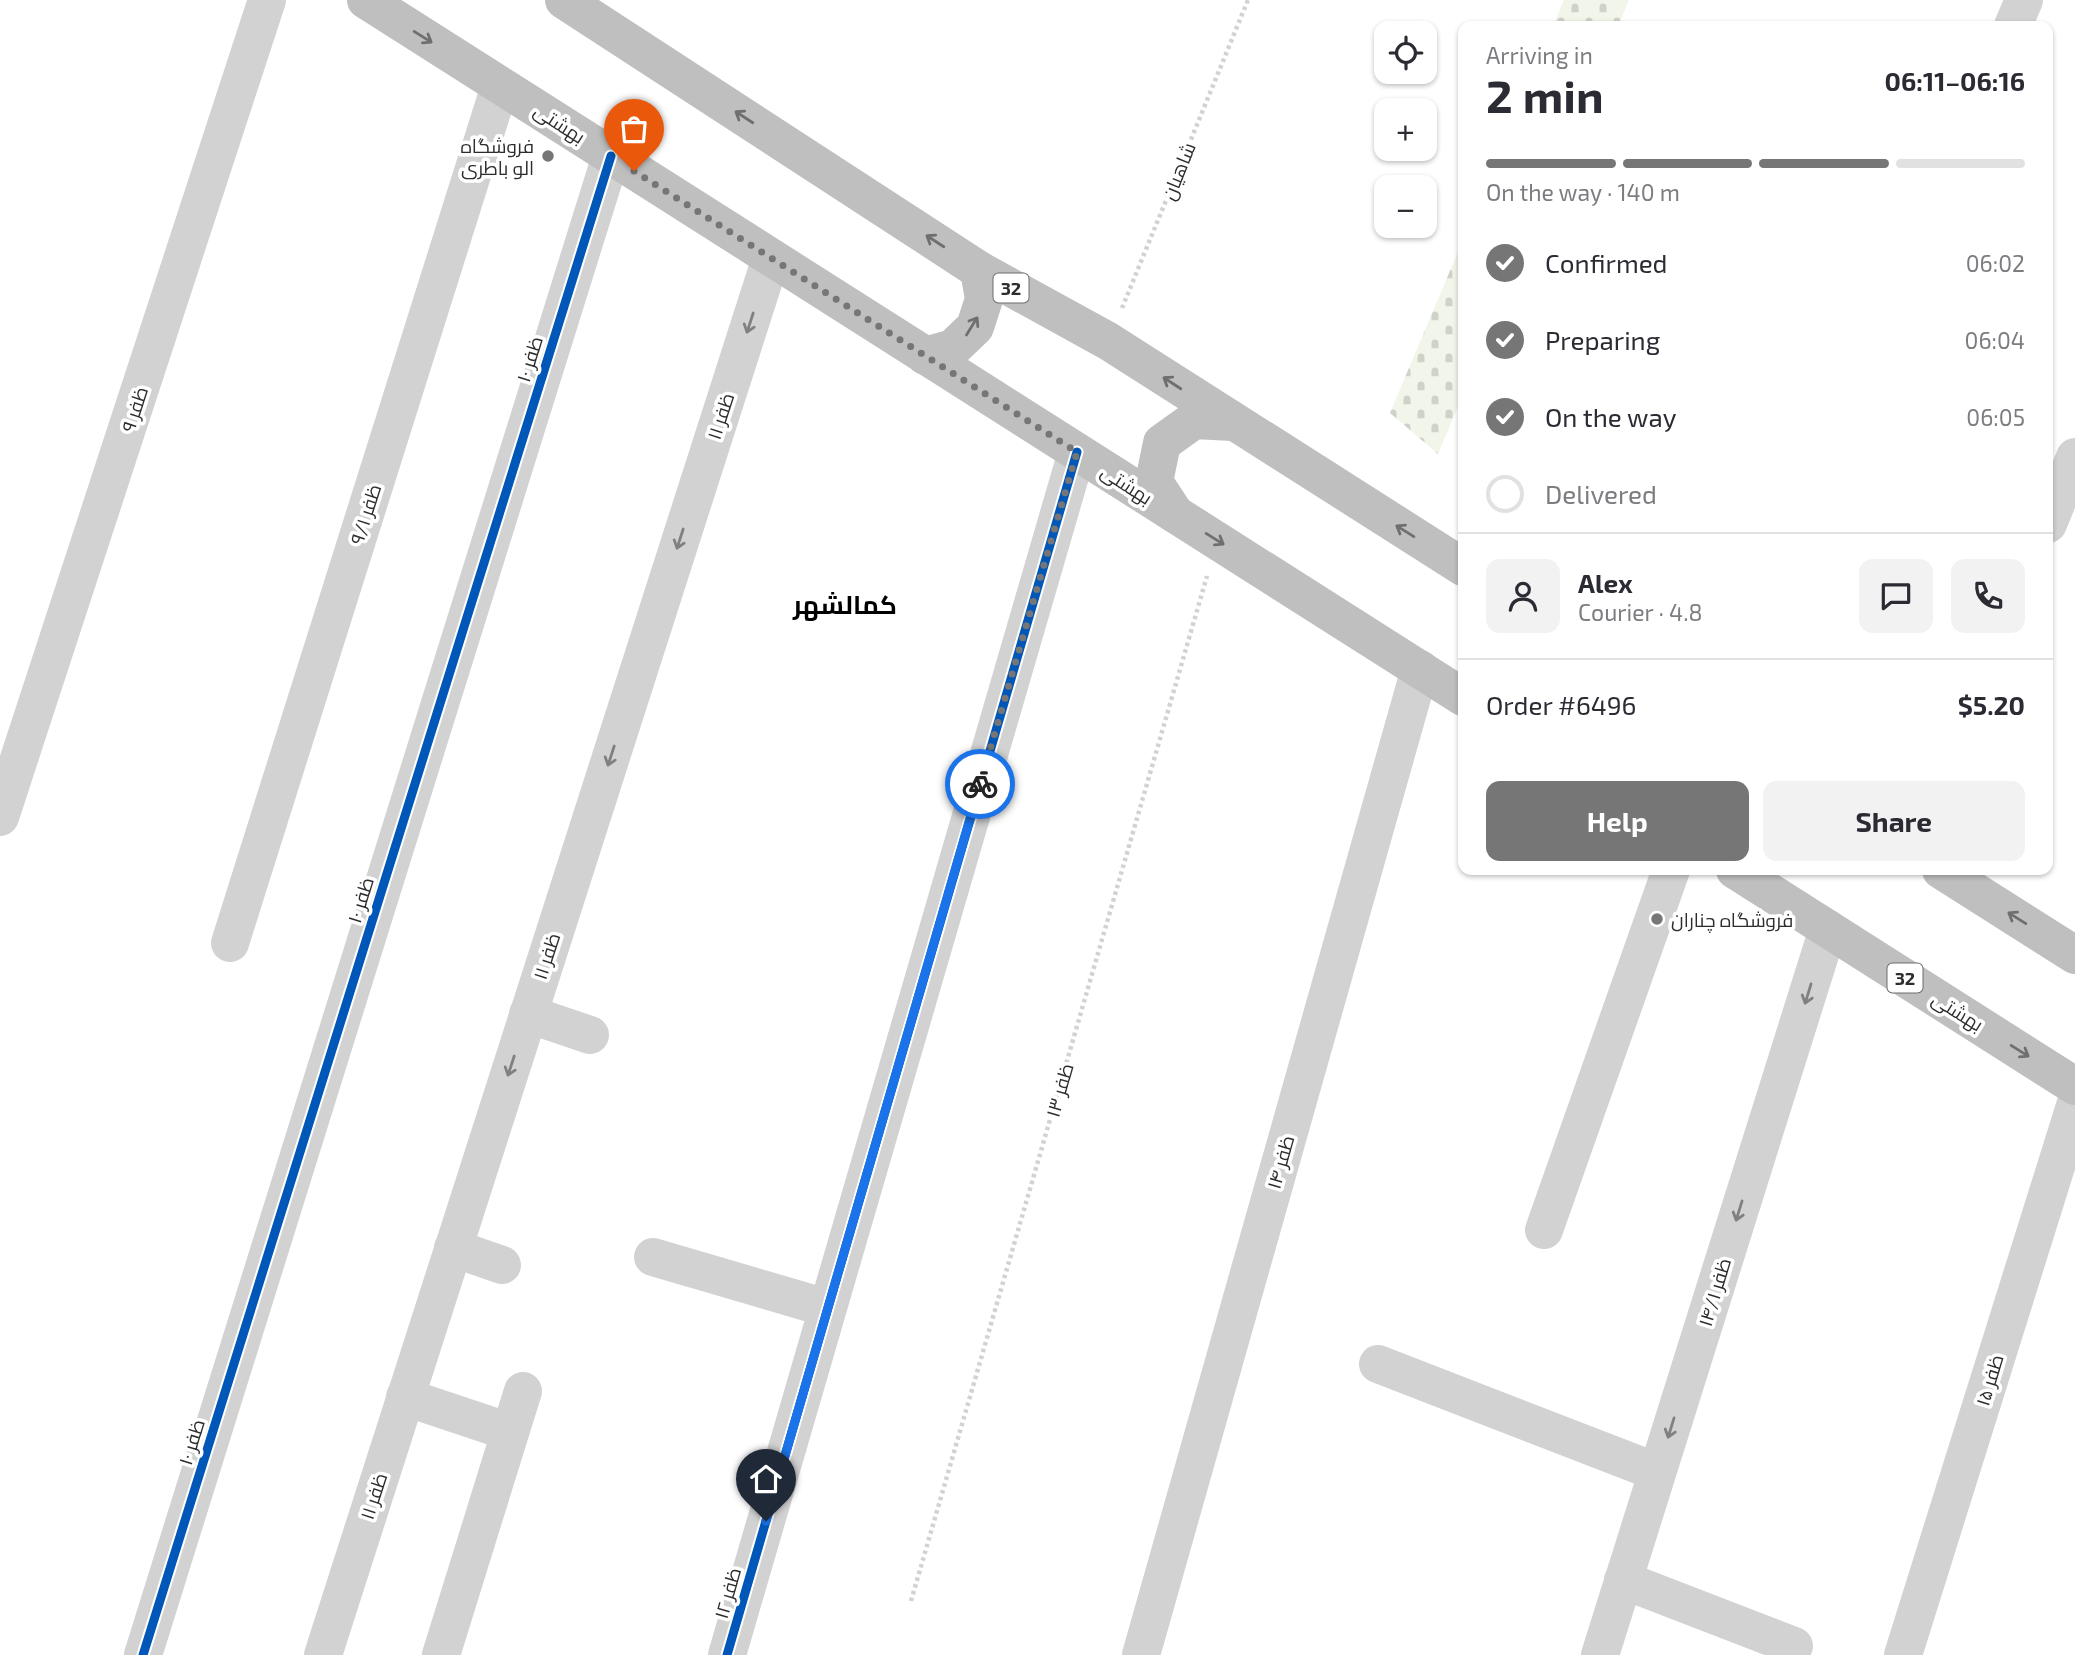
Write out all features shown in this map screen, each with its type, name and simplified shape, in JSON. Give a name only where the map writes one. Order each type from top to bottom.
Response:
[{"type":"highway","name":"بهشتی","points":[[366,0],[1458,693]]},
{"type":"highway","name":"32","points":[[564,0],[979,270],[1108,341],[1458,564]]},
{"type":"highway","points":[[925,356],[953,348],[975,327],[984,299],[979,270]]},
{"type":"highway","points":[[1175,514],[1154,482],[1162,443],[1194,419],[1233,422]]},
{"type":"highway","name":"بهشتی","points":[[1743,875],[2075,1086]]},
{"type":"highway","points":[[1949,875],[2075,955]]},
{"type":"street","name":"ظفر ۹","points":[[0,817],[267,0]]},
{"type":"street","points":[[2015,21],[2024,0]]},
{"type":"street","name":"ظفر ۹/۱","points":[[230,943],[500,86]]},
{"type":"street","name":"ظفر ۱۰","points":[[143,1655],[611,156]]},
{"type":"street","name":"ظفر ۱۱","points":[[323,1655],[771,258]]},
{"type":"street","name":"ظفر ۱۲","points":[[727,1655],[1077,452]]},
{"type":"street","points":[[2053,512],[2075,457]]},
{"type":"street","name":"ظفر ۱۴","points":[[1141,1655],[1420,669]]},
{"type":"street","points":[[1544,1230],[1669,875]]},
{"type":"street","name":"ظفر ۱۴/۱","points":[[1600,1655],[1828,929]]},
{"type":"street","points":[[527,1014],[590,1035]]},
{"type":"street","name":"ظفر ۱۵","points":[[1903,1655],[2075,1105]]},
{"type":"street","points":[[453,1248],[502,1265]]},
{"type":"street","points":[[653,1257],[827,1308]]},
{"type":"street","points":[[1378,1364],[1657,1472]]},
{"type":"street","points":[[441,1655],[523,1391]]},
{"type":"street","points":[[405,1397],[510,1432]]},
{"type":"street","points":[[1623,1580],[1794,1646]]},
{"type":"green space","points":[[1564,0],[1629,0],[1620,21],[1555,21]]},
{"type":"green space","points":[[1458,252],[1458,407],[1438,454],[1390,413]]},
{"type":"cycle path","points":[[143,1655],[611,156]]},
{"type":"cycle path","points":[[727,1655],[1077,452]]},
{"type":"way so far","points":[[634,171],[1077,452],[980,784]]},
{"type":"place","name":"فروشگاه الو باطری","points":[[548,156]]},
{"type":"place","name":"فروشگاه چناران","points":[[1657,919]]},
{"type":"district","name":"کمالشهر","points":[[845,603]]},
{"type":"route","points":[[766,1521],[980,784]]}]
